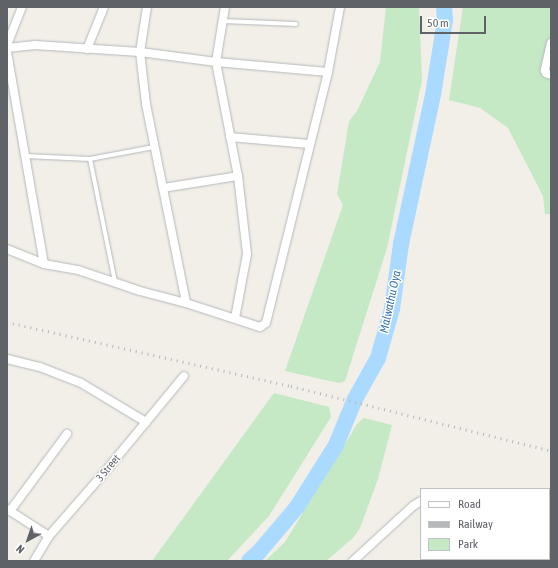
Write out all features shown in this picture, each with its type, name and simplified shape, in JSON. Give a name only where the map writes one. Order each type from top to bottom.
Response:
[{"type":"street","points":[[22,7],[7,46],[35,45],[140,52],[216,62],[328,72]]},
{"type":"street","points":[[87,49],[104,7]]},
{"type":"street","points":[[147,7],[140,52],[146,104],[186,304]]},
{"type":"street","points":[[225,7],[216,62],[238,176],[248,254],[235,318]]},
{"type":"street","points":[[7,249],[44,264],[78,270],[140,291],[235,318],[260,327],[266,323],[328,72],[340,7]]},
{"type":"street","points":[[551,43],[545,70],[546,73],[551,75]]},
{"type":"street","points":[[7,52],[44,264]]},
{"type":"street","points":[[230,137],[309,144]]},
{"type":"street","points":[[163,188],[238,176]]},
{"type":"street","points":[[7,359],[40,367],[81,383],[146,422]]},
{"type":"street","name":"3 Street","points":[[34,561],[49,536],[103,474],[184,376]]},
{"type":"street","points":[[49,536],[8,510],[67,434]]},
{"type":"street","points":[[353,561],[413,506],[420,502]]},
{"type":"lane","points":[[223,21],[296,24]]},
{"type":"lane","points":[[25,156],[90,159],[155,147]]},
{"type":"lane","points":[[90,159],[115,282]]},
{"type":"green space","points":[[386,7],[419,7],[422,80],[387,248],[345,381],[339,383],[285,371],[343,205],[337,194],[349,121],[357,111],[380,62]]},
{"type":"green space","points":[[463,7],[551,7],[551,43],[545,70],[551,75],[551,214],[545,214],[543,196],[508,128],[480,108],[449,100]]},
{"type":"green space","points":[[274,393],[329,407],[331,417],[269,516],[227,561],[152,561]]},
{"type":"green space","points":[[364,418],[392,425],[378,479],[360,528],[353,538],[326,561],[265,561],[285,542],[357,424]]},
{"type":"waterway","name":"Malwathu Oya","points":[[249,561],[259,552],[297,507],[336,445],[355,399],[378,358],[392,309],[401,244],[433,95],[445,20],[444,7]]},
{"type":"railway","points":[[7,322],[291,386],[551,451]]}]
